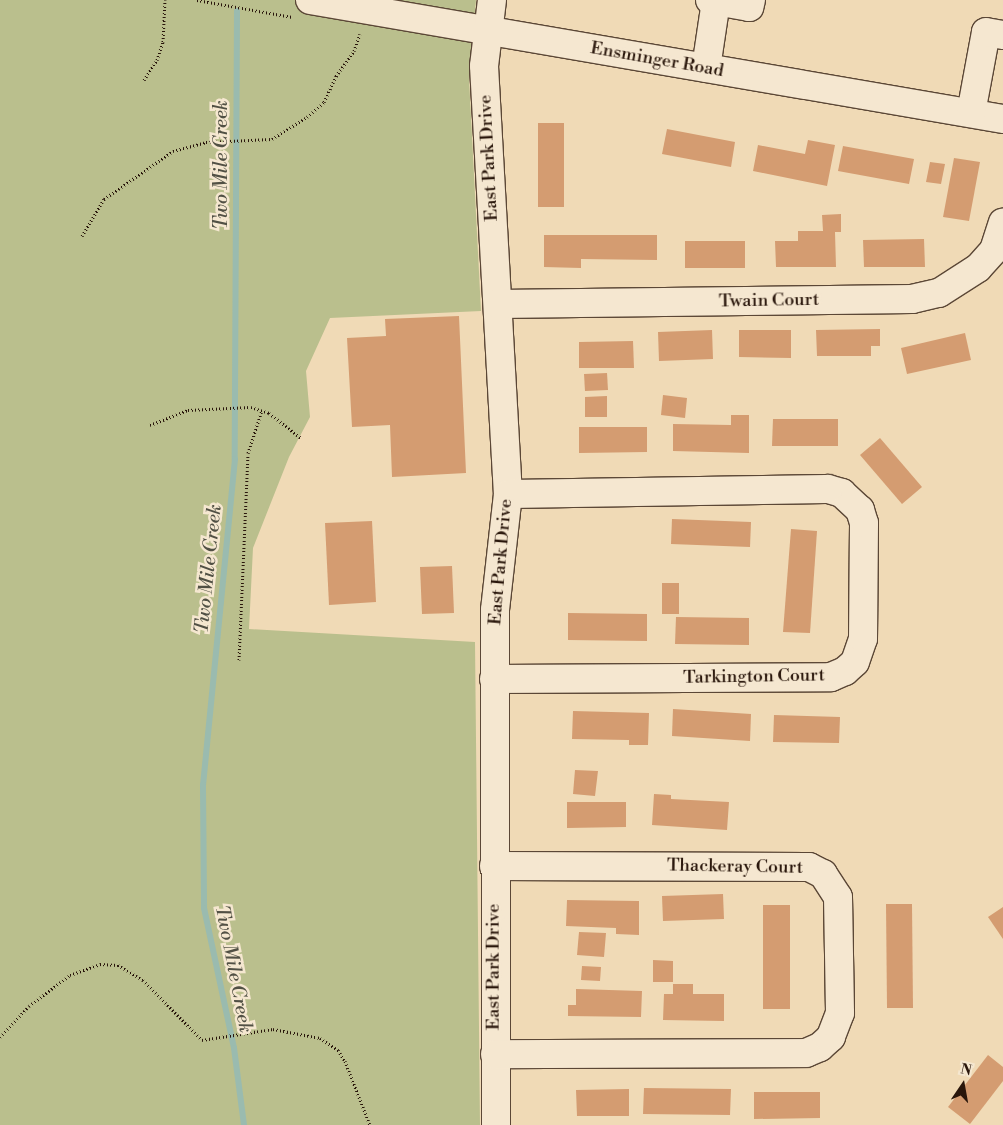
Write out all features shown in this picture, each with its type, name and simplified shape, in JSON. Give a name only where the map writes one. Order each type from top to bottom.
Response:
[{"type":"street","name":"East Park Drive","points":[[492,0],[484,66],[508,494],[495,610],[496,1125]]},
{"type":"street","points":[[706,68],[713,0],[749,8],[751,0]]},
{"type":"street","name":"Ensminger Road","points":[[302,9],[488,31],[1003,119]]},
{"type":"street","points":[[971,113],[986,32],[1003,35]]},
{"type":"street","name":"Twain Court","points":[[498,304],[912,299],[939,293],[978,268],[994,250],[1003,222]]},
{"type":"street","name":"Tarkington Court","points":[[494,679],[831,677],[845,671],[856,662],[863,638],[864,523],[860,510],[842,493],[828,490],[508,494]]},
{"type":"street","name":"Thackeray Court","points":[[494,866],[809,867],[824,874],[838,897],[840,1013],[831,1037],[820,1047],[806,1053],[495,1054]]},
{"type":"path","points":[[144,80],[157,60],[162,42],[165,0]]},
{"type":"path","points":[[197,0],[302,9]]},
{"type":"path","points":[[82,236],[104,199],[137,174],[173,151],[193,144],[272,139],[324,102],[336,76],[354,51],[362,30],[352,28]]},
{"type":"path","points":[[150,425],[188,410],[251,407],[262,410],[301,438]]},
{"type":"path","points":[[239,660],[248,453],[262,410]]},
{"type":"path","points":[[0,1037],[51,988],[70,975],[100,964],[118,965],[131,971],[162,997],[202,1040],[212,1040],[273,1029],[320,1038],[338,1050],[358,1090],[370,1125]]},
{"type":"green space","points":[[0,0],[476,0],[469,78],[481,311],[330,318],[306,371],[310,417],[289,457],[253,548],[249,629],[475,642],[480,1125],[0,1125]]},
{"type":"building","points":[[538,123],[564,123],[564,207],[538,207]]},
{"type":"building","points":[[667,129],[735,142],[731,167],[662,154]]},
{"type":"building","points":[[808,140],[835,145],[827,186],[753,171],[758,145],[805,154]]},
{"type":"building","points":[[843,146],[914,159],[909,184],[838,171]]},
{"type":"building","points":[[954,158],[980,162],[969,221],[943,217]]},
{"type":"building","points":[[930,162],[945,164],[941,184],[926,182]]},
{"type":"building","points":[[841,214],[841,232],[835,232],[836,267],[776,267],[775,241],[798,241],[798,231],[823,231],[822,215]]},
{"type":"building","points":[[544,235],[657,235],[657,260],[581,259],[581,268],[544,267]]},
{"type":"building","points":[[924,239],[925,267],[864,267],[863,240]]},
{"type":"building","points":[[685,241],[745,241],[745,268],[685,268]]},
{"type":"building","points":[[459,316],[466,473],[392,477],[390,425],[352,427],[347,338],[386,336],[385,319]]},
{"type":"building","points":[[880,329],[880,346],[871,346],[871,356],[817,356],[816,330]]},
{"type":"building","points":[[712,330],[713,359],[659,361],[658,332]]},
{"type":"building","points":[[739,330],[791,330],[791,358],[739,357]]},
{"type":"building","points":[[965,333],[971,360],[907,374],[901,348]]},
{"type":"building","points":[[633,341],[634,368],[579,368],[579,342]]},
{"type":"building","points":[[607,373],[608,390],[585,391],[584,374]]},
{"type":"building","points":[[663,395],[687,398],[685,418],[661,415]]},
{"type":"building","points":[[607,396],[607,417],[585,417],[585,397]]},
{"type":"building","points":[[731,415],[749,415],[749,453],[673,451],[673,424],[731,425]]},
{"type":"building","points":[[773,419],[838,419],[838,446],[772,446]]},
{"type":"building","points":[[579,427],[647,427],[647,452],[579,453]]},
{"type":"building","points":[[880,438],[922,487],[902,504],[860,455]]},
{"type":"building","points":[[672,519],[751,522],[750,547],[671,544]]},
{"type":"building","points":[[372,521],[376,602],[329,605],[325,523]]},
{"type":"building","points":[[791,529],[817,531],[810,633],[783,632]]},
{"type":"building","points":[[452,566],[454,613],[422,614],[420,567]]},
{"type":"building","points":[[662,583],[679,583],[679,614],[662,614]]},
{"type":"building","points":[[568,613],[647,614],[647,641],[568,640]]},
{"type":"building","points":[[676,617],[749,618],[749,645],[675,644]]},
{"type":"building","points":[[673,709],[751,714],[750,741],[672,736]]},
{"type":"building","points":[[573,711],[649,713],[648,745],[629,745],[629,740],[572,739]]},
{"type":"building","points":[[774,715],[840,717],[839,743],[773,742]]},
{"type":"building","points":[[575,770],[598,771],[595,796],[573,794]]},
{"type":"building","points":[[654,794],[671,795],[671,799],[729,802],[727,830],[652,825]]},
{"type":"building","points":[[567,802],[626,802],[626,827],[567,828]]},
{"type":"building","points":[[723,894],[724,919],[663,921],[662,896]]},
{"type":"building","points":[[567,900],[639,901],[639,935],[616,934],[616,928],[566,926]]},
{"type":"building","points":[[886,904],[912,904],[913,1008],[887,1008]]},
{"type":"building","points":[[763,905],[790,905],[790,1009],[763,1009]]},
{"type":"building","points":[[1003,907],[1003,939],[988,917]]},
{"type":"building","points":[[579,932],[606,933],[604,957],[577,955]]},
{"type":"building","points":[[653,960],[673,961],[673,982],[653,982]]},
{"type":"building","points":[[582,966],[601,967],[600,981],[581,980]]},
{"type":"building","points":[[673,984],[693,984],[693,994],[724,994],[724,1021],[663,1020],[664,994],[673,994]]},
{"type":"building","points":[[576,989],[642,991],[641,1017],[568,1016],[568,1005],[576,1005]]},
{"type":"building","points":[[988,1055],[1003,1067],[1003,1081],[970,1124],[948,1107]]},
{"type":"building","points":[[644,1088],[731,1089],[730,1115],[643,1114]]},
{"type":"building","points":[[629,1089],[629,1116],[577,1116],[576,1090]]},
{"type":"building","points":[[754,1092],[820,1092],[820,1118],[754,1119]]},
{"type":"waterway","name":"Two Mile Creek","points":[[237,11],[235,459],[203,785],[204,908],[234,1048],[244,1125]]}]
